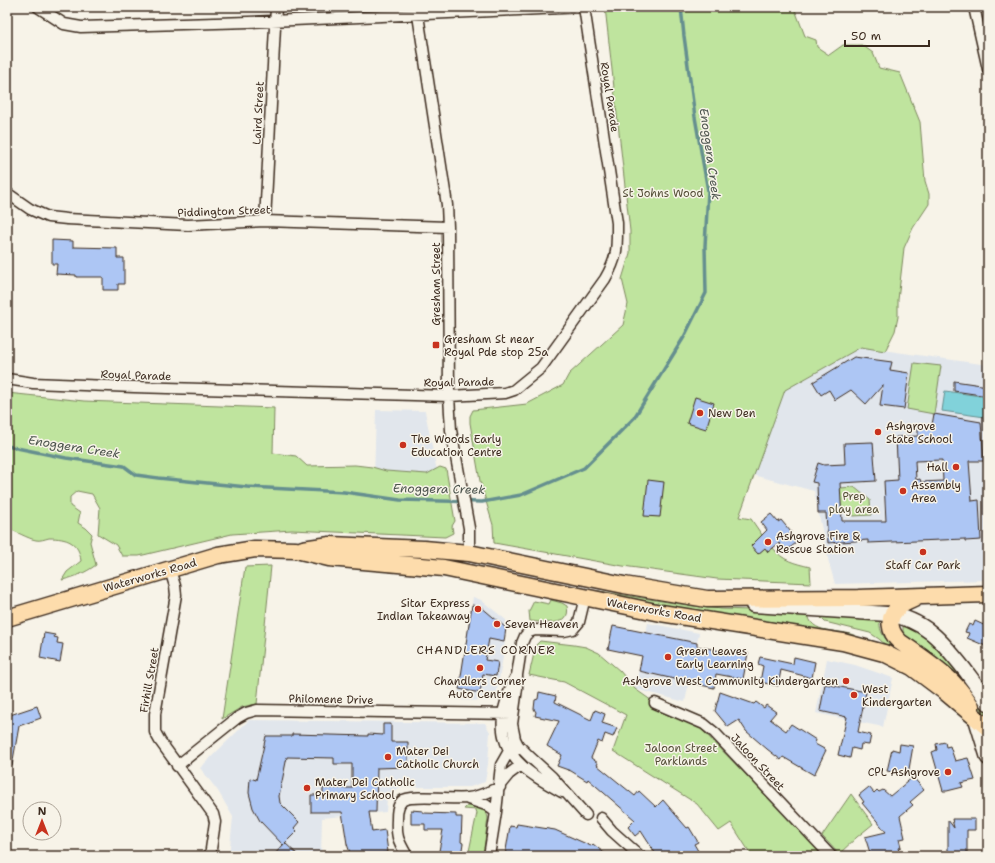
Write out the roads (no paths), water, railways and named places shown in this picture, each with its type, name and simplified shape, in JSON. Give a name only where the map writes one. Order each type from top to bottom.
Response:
[{"type":"main road","name":"Waterworks Road","points":[[296,550],[330,544],[416,548],[468,553],[588,578],[707,599],[761,606],[893,614],[917,624],[941,640],[988,703]]},
{"type":"main road","name":"Waterworks Road","points":[[7,618],[218,555],[243,550],[296,550],[329,558],[444,568],[661,613],[843,642],[870,649],[891,657],[917,670],[982,723]]},
{"type":"main road","points":[[468,553],[468,573]]},
{"type":"main road","points":[[585,598],[588,578]]},
{"type":"main road","name":"Waterworks Road","points":[[707,599],[836,599],[988,594]]},
{"type":"main road","points":[[919,597],[900,606],[893,614],[891,619],[891,628],[895,637],[938,669],[955,684],[982,723],[988,758]]},
{"type":"street","points":[[38,7],[64,24],[81,27],[418,15],[584,7]]},
{"type":"street","name":"Laird Street","points":[[265,221],[276,7]]},
{"type":"street","name":"Royal Parade","points":[[7,379],[28,382],[142,387],[449,396],[505,393],[514,390],[541,368],[605,279],[613,266],[616,257],[617,223],[584,7]]},
{"type":"street","points":[[974,7],[988,69]]},
{"type":"street","name":"Gresham Street","points":[[418,15],[447,205],[449,396],[451,430],[468,522],[468,553]]},
{"type":"street","name":"Piddington Street","points":[[7,193],[30,210],[48,216],[67,219],[188,225],[265,221],[448,227]]},
{"type":"street","name":"Firhill Street","points":[[170,570],[176,595],[154,726],[157,736],[177,766],[213,814],[214,822],[211,852]]},
{"type":"street","points":[[567,794],[536,777],[521,765],[509,751],[503,733],[508,714],[510,688],[517,675],[523,641],[527,633],[537,630],[564,631],[573,629],[579,622],[585,598]]},
{"type":"street","name":"Jaloon Street","points":[[655,703],[704,724],[715,733],[831,856]]},
{"type":"street","name":"Philomene Drive","points":[[177,766],[237,718],[246,713],[257,710],[508,714]]},
{"type":"street","points":[[508,714],[517,744],[549,774],[586,815]]},
{"type":"street","points":[[509,751],[523,751]]},
{"type":"street","points":[[489,856],[500,786],[501,765],[509,751]]},
{"type":"street","points":[[407,856],[398,840],[396,833],[397,813],[402,802],[412,798],[468,798],[480,795],[500,786],[509,774],[521,765],[523,751]]},
{"type":"street","points":[[468,798],[486,805],[496,812]]},
{"type":"street","points":[[601,818],[612,831],[640,856]]},
{"type":"water","points":[[945,391],[988,397],[985,417],[942,411]]},
{"type":"waterway","name":"Enoggera Creek","points":[[7,446],[66,458],[124,466],[136,475],[247,487],[344,492],[400,500],[482,502],[521,495],[584,468],[634,418],[684,337],[706,293],[705,246],[708,191],[695,117],[681,7]]},
{"type":"place","name":"Gresham St near Royal Pde stop 25a","points":[[436,345]]},
{"type":"place","name":"New Den","points":[[700,413]]},
{"type":"place","name":"Ashgrove State School","points":[[878,432]]},
{"type":"place","name":"The Woods Early Education Centre","points":[[403,445]]},
{"type":"place","name":"Hall","points":[[956,467]]},
{"type":"place","name":"Assembly Area","points":[[903,491]]},
{"type":"place","name":"Ashgrove Fire & Rescue Station","points":[[768,542]]},
{"type":"place","name":"Staff Car Park","points":[[923,552]]},
{"type":"place","name":"Sitar Express Indian Takeaway","points":[[478,609]]},
{"type":"place","name":"Seven Heaven","points":[[497,624]]},
{"type":"place","name":"Green Leaves Early Learning","points":[[668,657]]},
{"type":"place","name":"Chandlers Corner Auto Centre","points":[[480,668]]},
{"type":"place","name":"Ashgrove West Community Kindergarten","points":[[846,681]]},
{"type":"place","name":"West Kindergarten","points":[[854,695]]},
{"type":"place","name":"Mater Dei Catholic Church","points":[[388,757]]},
{"type":"place","name":"CPL Ashgrove","points":[[948,772]]},
{"type":"place","name":"Mater Dei Catholic Primary School","points":[[307,788]]},
{"type":"district","name":"CHANDLERS CORNER","points":[[486,650]]},
{"type":"park label","name":"St Johns Wood","points":[[663,193]]},
{"type":"park label","name":"Prep play area","points":[[854,502]]},
{"type":"park label","name":"Jaloon Street Parklands","points":[[681,754]]}]
